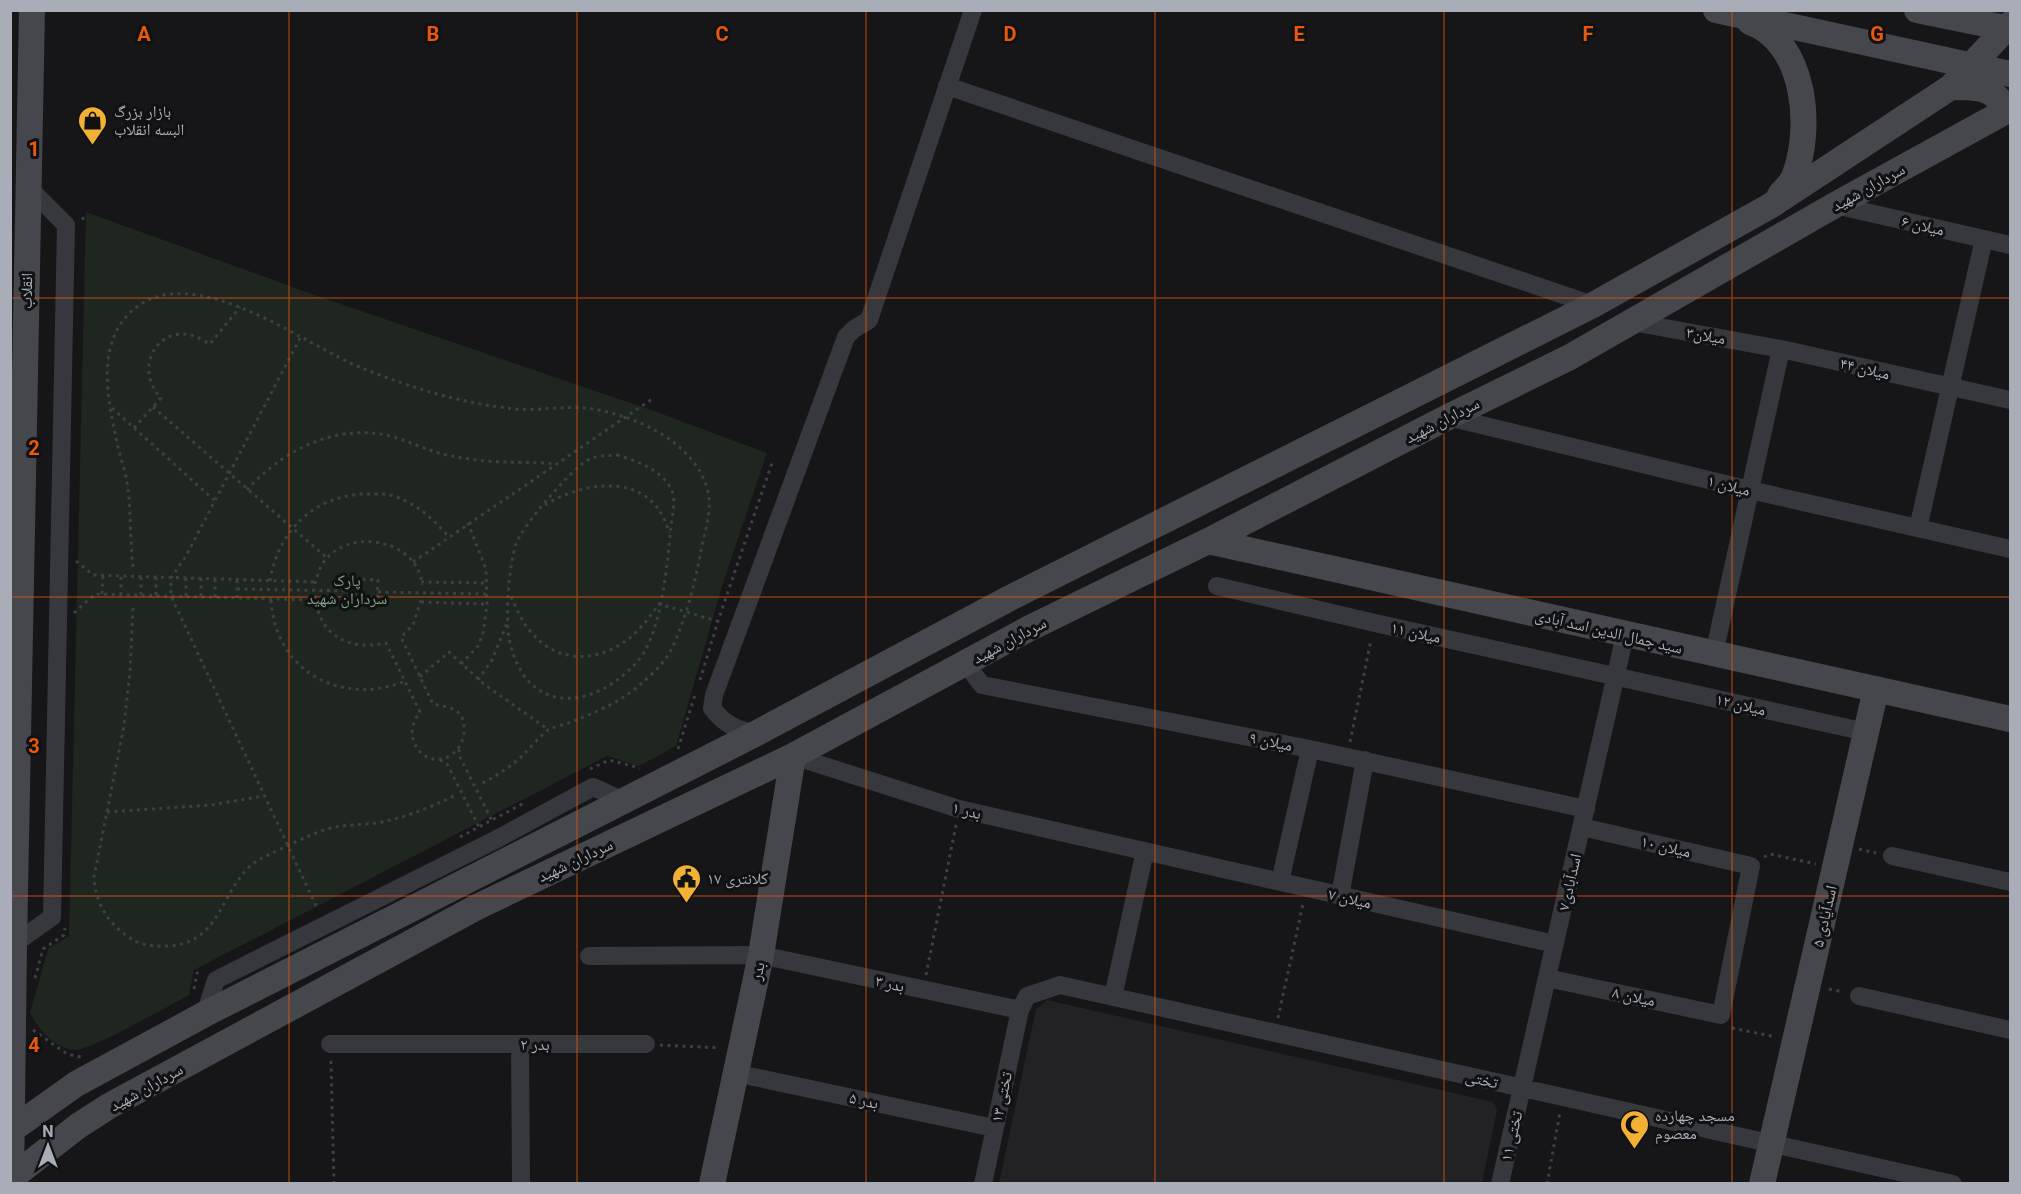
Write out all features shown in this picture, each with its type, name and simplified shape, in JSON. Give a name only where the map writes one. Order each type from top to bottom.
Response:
[{"type":"street","name":"انقلاب","points":[[11,1181],[32,10]]},
{"type":"street","points":[[757,733],[735,729],[720,719],[712,708],[714,695],[846,337],[869,320],[973,10]]},
{"type":"street","points":[[1917,10],[1953,14],[2009,27]]},
{"type":"street","points":[[1721,12],[2010,74]]},
{"type":"street","points":[[1721,12],[1755,24],[1770,34],[1785,50],[1802,94],[1804,122],[1798,163],[1793,179],[1770,206]]},
{"type":"street","name":"سرداران شهید","points":[[11,1130],[76,1084],[205,1014],[757,733],[1010,598],[1593,305],[1770,206],[1951,87],[2009,27]]},
{"type":"street","points":[[947,86],[1593,305]]},
{"type":"street","points":[[1951,87],[1975,87],[1990,91],[2008,108]]},
{"type":"street","name":"سرداران شهید","points":[[11,1181],[78,1126],[109,1106],[446,924],[793,756],[1030,628],[1208,541],[1570,357],[2008,108]]},
{"type":"street","points":[[14,944],[52,917],[66,626],[66,225],[28,187]]},
{"type":"street","name":"میلان ۶","points":[[1835,205],[2010,245]]},
{"type":"street","points":[[1918,528],[1984,239]]},
{"type":"street","name":"میلان۳","points":[[1632,322],[1780,348]]},
{"type":"street","points":[[1553,326],[1570,357]]},
{"type":"street","points":[[1714,654],[1780,348]]},
{"type":"street","name":"میلان ۴۴","points":[[1780,348],[2010,400]]},
{"type":"street","name":"میلان ۱","points":[[1448,417],[1750,490],[2010,549]]},
{"type":"street","name":"سید جمال الدین اسد آبادی","points":[[1208,541],[2010,718]]},
{"type":"street","name":"میلان ۱۱","points":[[1216,586],[1616,677]]},
{"type":"street","points":[[1010,598],[1030,628]]},
{"type":"street","points":[[1616,677],[1625,634]]},
{"type":"street","name":"میلان ۹","points":[[965,663],[982,685],[1365,760],[1583,818]]},
{"type":"street","name":"میلان ۱۲","points":[[1616,677],[1866,732]]},
{"type":"street","name":"اسدآبادی۷","points":[[1522,1088],[1616,677]]},
{"type":"street","name":"اسدآیادی ۵","points":[[1762,1184],[1876,689]]},
{"type":"street","points":[[1280,882],[1310,749]]},
{"type":"street","name":"بدر ۱","points":[[793,756],[959,809],[1145,851]]},
{"type":"street","name":"بدر","points":[[712,1184],[760,955],[793,756]]},
{"type":"street","points":[[1340,896],[1365,760]]},
{"type":"street","points":[[205,1014],[216,980],[322,918],[494,840],[593,788],[624,801]]},
{"type":"street","name":"میلان ۱۰","points":[[1583,818],[1751,866]]},
{"type":"street","points":[[1113,997],[1145,851]]},
{"type":"street","name":"میلان ۷","points":[[1145,851],[1555,944]]},
{"type":"street","points":[[1892,856],[2010,882]]},
{"type":"street","points":[[1721,1015],[1751,866]]},
{"type":"street","name":"بدر ۳","points":[[589,956],[760,955],[1020,1010]]},
{"type":"street","name":"میلان ۸","points":[[1547,978],[1721,1015]]},
{"type":"street","name":"تختی","points":[[1020,1010],[1027,996],[1060,986],[1953,1184]]},
{"type":"street","points":[[1859,996],[2010,1030]]},
{"type":"street","name":"تختی ۱۳","points":[[982,1184],[1020,1010]]},
{"type":"street","name":"بدر ۲","points":[[330,1044],[646,1044]]},
{"type":"street","points":[[520,1044],[521,1184]]},
{"type":"street","name":"بدر ۵","points":[[737,1061],[994,1128]]},
{"type":"street","name":"تختی ۱۱","points":[[1500,1184],[1522,1088]]},
{"type":"path","points":[[83,213],[83,224]]},
{"type":"path","points":[[133,567],[128,486],[110,407],[107,363],[111,341],[121,322],[136,307],[157,298],[183,293],[210,297],[240,307],[277,324],[345,361],[416,389],[473,403],[511,409],[582,408],[614,412],[665,435],[684,451],[701,472],[709,498],[698,570],[670,652],[633,690],[585,716],[549,730],[516,761],[482,783]]},
{"type":"path","points":[[134,428],[161,398],[149,382],[147,370],[149,359],[155,348],[164,340],[174,336],[197,337],[210,345],[240,307]]},
{"type":"path","points":[[300,338],[186,556],[171,578],[171,596],[322,918]]},
{"type":"path","points":[[413,562],[652,399]]},
{"type":"path","points":[[110,407],[215,500]]},
{"type":"path","points":[[153,407],[327,558]]},
{"type":"path","points":[[247,490],[261,474],[296,450],[331,437],[356,433],[387,435],[438,453],[472,459],[557,464]]},
{"type":"path","points":[[617,455],[638,461],[654,471],[667,483],[673,493],[670,538],[666,573],[650,639],[638,661],[619,678],[597,692],[571,699],[561,699],[532,686],[516,663],[508,630],[512,563],[517,542],[531,518],[571,473],[586,461],[598,456],[617,455]]},
{"type":"path","points":[[699,685],[772,460]]},
{"type":"path","points":[[542,507],[570,492],[582,489],[615,486],[630,489],[656,504],[664,517],[670,538]]},
{"type":"path","points":[[270,581],[272,568],[286,536],[311,511],[324,503],[356,495],[394,496],[413,504],[434,520],[449,536]]},
{"type":"path","points":[[461,664],[478,646],[483,634],[488,594],[486,569],[468,524]]},
{"type":"path","points":[[75,570],[75,559],[93,575],[315,583],[327,558],[341,548],[358,542],[377,541],[397,549],[413,562],[422,584],[487,583]]},
{"type":"path","points":[[102,594],[103,575]]},
{"type":"path","points":[[121,576],[121,595]]},
{"type":"path","points":[[141,577],[141,595]]},
{"type":"path","points":[[156,577],[156,596]]},
{"type":"path","points":[[186,578],[186,597]]},
{"type":"path","points":[[201,578],[201,597]]},
{"type":"path","points":[[215,579],[215,598]]},
{"type":"path","points":[[237,579],[237,598]]},
{"type":"path","points":[[355,579],[378,579],[377,603],[355,603],[355,591],[355,579]]},
{"type":"path","points":[[237,589],[355,591]]},
{"type":"path","points":[[378,592],[488,594]]},
{"type":"path","points":[[66,626],[74,612],[95,594],[215,598],[315,598],[316,612],[328,629],[338,638],[357,645],[372,646],[386,643],[420,712],[415,718],[412,729],[414,742],[420,753],[447,764],[479,827],[494,840]]},
{"type":"path","points":[[509,594],[531,633],[554,651],[569,656],[591,657],[614,648],[635,633],[659,604]]},
{"type":"path","points":[[271,599],[274,626],[282,643],[294,660],[309,673],[330,684],[354,690],[389,688],[405,681]]},
{"type":"path","points":[[440,760],[451,756],[459,749],[464,740],[464,722],[459,713],[448,707],[433,704],[401,637],[412,625],[422,600],[487,604]]},
{"type":"path","points":[[66,626],[74,612],[74,602]]},
{"type":"path","points":[[659,604],[739,627]]},
{"type":"path","points":[[133,609],[130,672],[124,726],[94,876],[95,893],[105,914],[119,931],[133,940],[149,946],[171,946],[189,942],[205,932],[219,914],[236,884],[249,867],[260,859],[330,828],[399,818],[424,810],[454,796]]},
{"type":"path","points":[[478,680],[492,660],[508,620]]},
{"type":"path","points":[[1346,757],[1375,623]]},
{"type":"path","points":[[420,677],[449,652],[478,680],[549,730]]},
{"type":"path","points":[[669,753],[679,748],[695,695]]},
{"type":"path","points":[[459,749],[460,757],[492,820],[494,840]]},
{"type":"path","points":[[590,770],[609,760],[639,768],[649,763]]},
{"type":"path","points":[[107,812],[211,805],[264,795]]},
{"type":"path","points":[[458,838],[531,799]]},
{"type":"path","points":[[923,990],[959,809]]},
{"type":"path","points":[[1751,866],[1770,854],[1892,856]]},
{"type":"path","points":[[1274,1033],[1307,888]]},
{"type":"path","points":[[322,918],[327,906]]},
{"type":"path","points":[[34,984],[43,949],[64,935],[66,925]]},
{"type":"path","points":[[193,991],[197,973],[207,968]]},
{"type":"path","points":[[1808,984],[1859,996]]},
{"type":"path","points":[[1721,1015],[1730,1027],[1795,1042]]},
{"type":"path","points":[[31,1029],[67,1054],[87,1056]]},
{"type":"path","points":[[330,1044],[334,1184]]},
{"type":"path","points":[[646,1044],[737,1061]]},
{"type":"path","points":[[1546,1184],[1563,1097]]},
{"type":"shaded area","points":[[1047,1000],[1493,1102],[1497,1110],[1482,1183],[999,1183],[1036,1009]]},
{"type":"green space","name":"پارک سرداران شهید","points":[[86,212],[323,298],[654,411],[767,453],[723,583],[676,746],[639,766],[607,756],[194,970],[189,995],[113,1036],[75,1050],[54,1042],[30,1013],[48,949],[69,936]]},
{"type":"place","name":"بازار بزرگ البسه انقلاب","points":[[93,146]]},
{"type":"place","name":"کلانتری ۱۷","points":[[686,904]]},
{"type":"place","name":"مسجد چهارده معصوم","points":[[1634,1150]]}]
